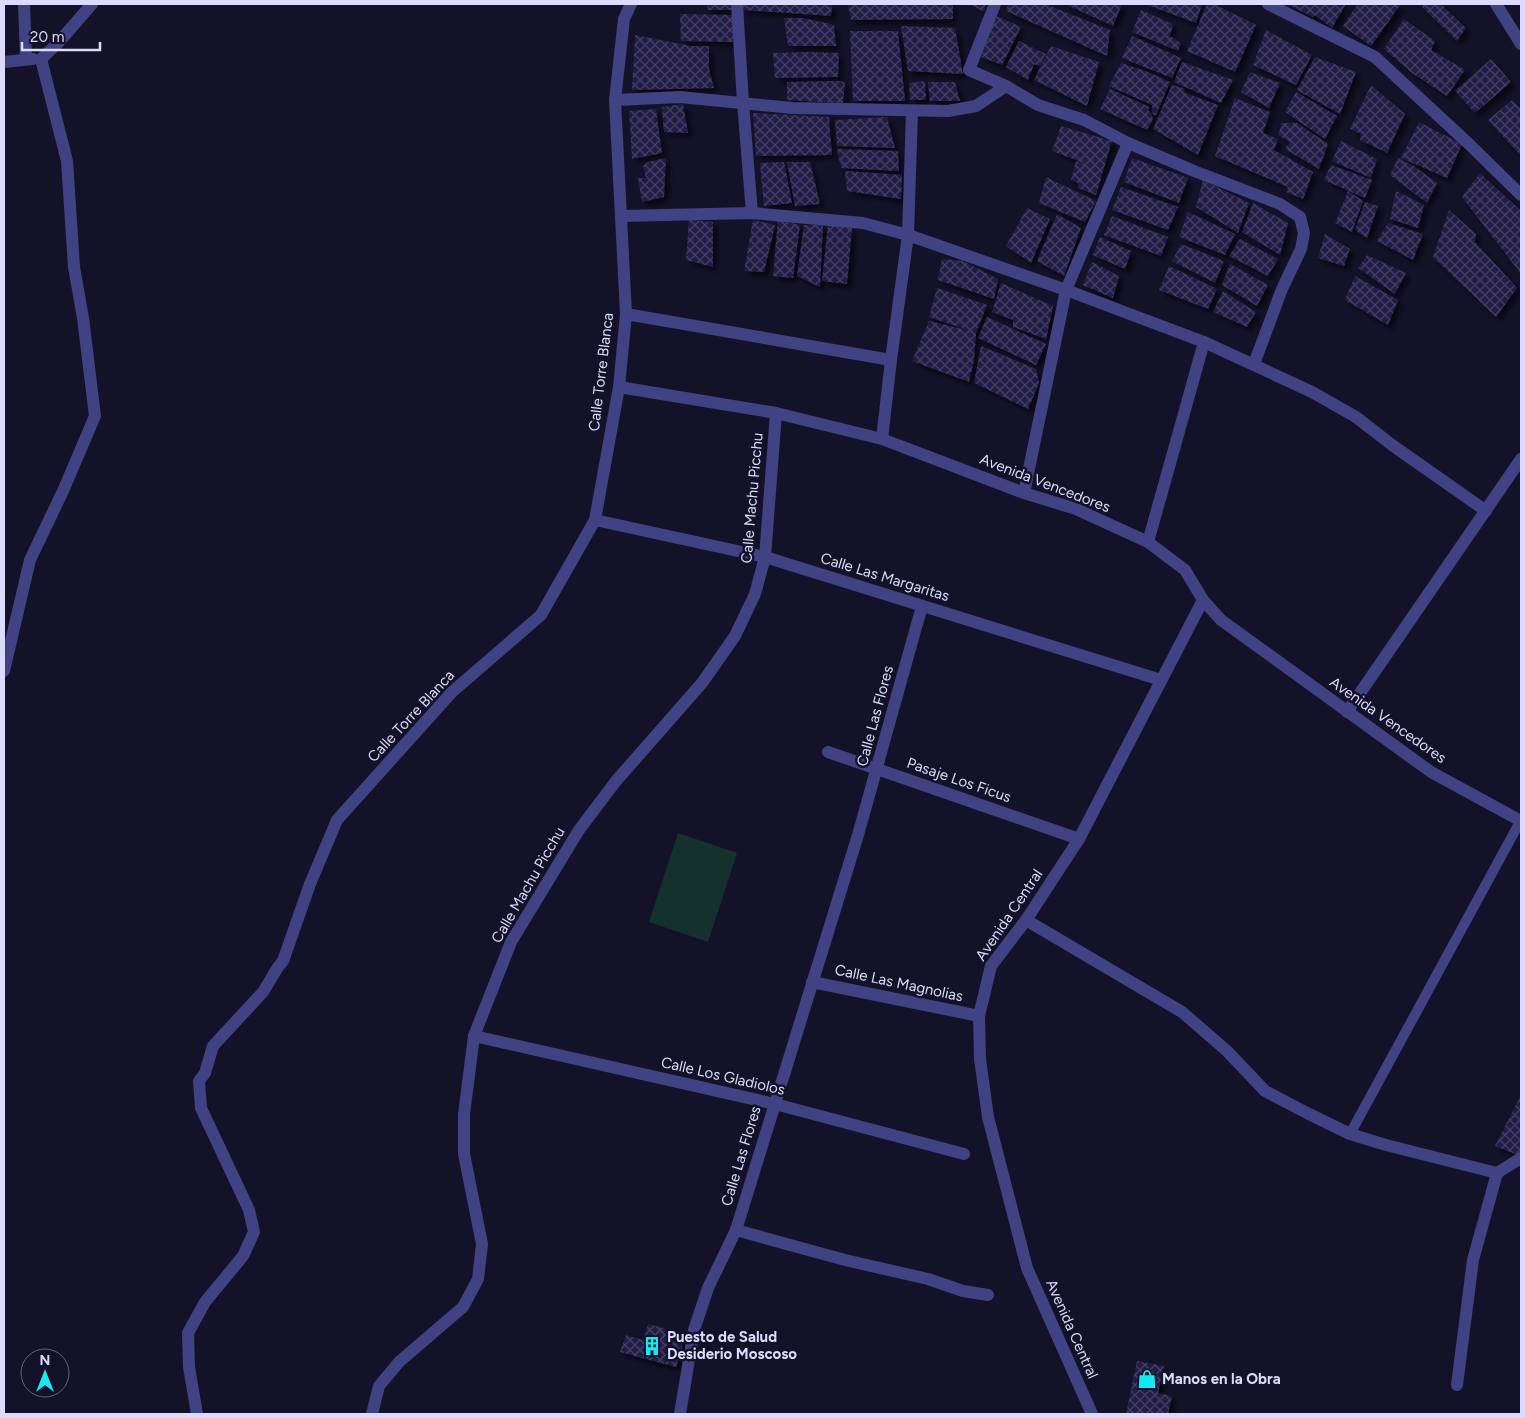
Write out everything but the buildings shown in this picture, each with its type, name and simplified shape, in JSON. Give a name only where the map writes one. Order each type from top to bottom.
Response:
[{"type":"street","points":[[24,4],[26,59]]},
{"type":"street","points":[[4,62],[41,59],[58,43],[92,4]]},
{"type":"street","name":"Calle Torre Blanca","points":[[197,1414],[189,1367],[188,1333],[205,1302],[243,1256],[254,1232],[249,1210],[201,1108],[199,1081],[205,1073],[214,1046],[263,992],[283,961],[310,884],[337,820],[452,692],[541,615],[595,520],[619,387],[626,314],[615,100],[624,18],[631,4]]},
{"type":"street","points":[[738,4],[743,103],[752,214]]},
{"type":"street","points":[[995,4],[969,70],[1006,86],[1038,106],[1084,120],[1128,143],[1280,204],[1300,217],[1304,233],[1302,249],[1282,289],[1254,364]]},
{"type":"street","points":[[1268,4],[1375,57],[1470,145],[1521,196]]},
{"type":"street","points":[[1496,4],[1521,44]]},
{"type":"street","points":[[4,671],[30,560],[63,492],[95,416],[83,318],[74,267],[67,161],[41,59]]},
{"type":"street","points":[[615,100],[680,97],[792,108],[948,112],[976,106],[1006,86]]},
{"type":"street","points":[[882,439],[908,235],[912,111]]},
{"type":"street","points":[[1024,493],[1066,290],[1128,143]]},
{"type":"street","points":[[621,216],[752,214],[863,223],[908,235],[1066,290],[1204,342],[1254,364],[1312,392],[1356,417],[1392,445],[1486,511]]},
{"type":"street","points":[[626,314],[891,360]]},
{"type":"street","points":[[1148,542],[1204,342]]},
{"type":"street","name":"Avenida Vencedores","points":[[619,387],[776,413],[882,439],[1024,493],[1076,509],[1148,542],[1185,570],[1203,600],[1220,620],[1431,772],[1521,820]]},
{"type":"street","name":"Calle Machu Picchu","points":[[372,1414],[379,1386],[398,1362],[464,1307],[478,1279],[482,1244],[464,1154],[464,1114],[474,1036],[511,942],[579,830],[616,781],[702,683],[735,636],[755,594],[765,557],[776,413]]},
{"type":"street","points":[[1347,712],[1521,459]]},
{"type":"street","name":"Calle Las Margaritas","points":[[595,520],[765,557],[1161,680]]},
{"type":"street","name":"Avenida Central","points":[[1092,1414],[1028,1268],[988,1117],[980,1059],[979,1016],[991,966],[1026,920],[1079,839],[1203,600]]},
{"type":"street","name":"Calle Las Flores","points":[[680,1414],[694,1330],[708,1288],[736,1230],[858,836],[922,606]]},
{"type":"street","name":"Pasaje Los Ficus","points":[[828,752],[1079,839]]},
{"type":"street","points":[[1026,920],[1182,1012],[1227,1051],[1265,1091],[1350,1134],[1497,1173]]},
{"type":"street","name":"Calle Las Magnolias","points":[[812,982],[979,1016]]},
{"type":"street","name":"Calle Los Gladiolos","points":[[474,1036],[774,1104],[964,1154]]},
{"type":"street","points":[[1457,1385],[1473,1260],[1497,1173],[1521,1158]]},
{"type":"street","points":[[736,1230],[845,1260],[928,1279],[963,1291],[988,1295]]},
{"type":"lane","points":[[1350,1134],[1521,820]]},
{"type":"green space","points":[[678,833],[737,853],[708,942],[649,922]]},
{"type":"place","name":"Puesto de Salud Desiderio Moscoso","points":[[652,1346]]},
{"type":"place","name":"Manos en la Obra","points":[[1147,1379]]}]
